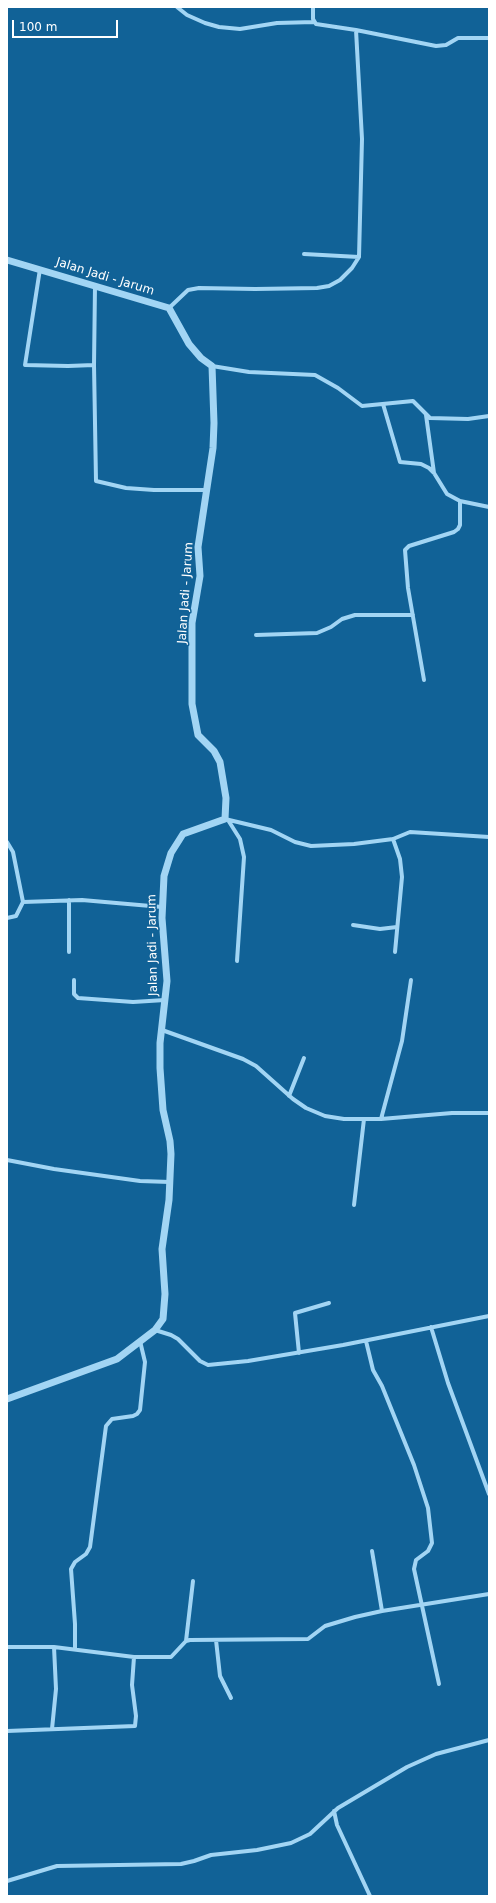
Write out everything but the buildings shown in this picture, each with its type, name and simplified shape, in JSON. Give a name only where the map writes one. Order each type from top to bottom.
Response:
[{"type":"street","points":[[177,7],[187,15],[218,27],[240,29],[277,23],[314,22],[316,24],[356,30],[436,46],[446,45],[458,38],[489,38]]},
{"type":"street","points":[[313,7],[314,22]]},
{"type":"street","points":[[356,30],[362,139],[359,257],[352,268],[340,280],[329,286],[317,288],[199,288],[188,290],[169,308],[189,344],[201,358],[212,366],[249,372],[315,375],[338,388],[362,406],[413,401],[430,418],[468,419],[489,416]]},
{"type":"street","points":[[304,254],[359,257]]},
{"type":"street","name":"Jalan Jadi - Jarum","points":[[7,260],[169,308]]},
{"type":"street","points":[[40,269],[25,365],[94,365]]},
{"type":"street","points":[[95,285],[94,365],[96,481],[126,488],[154,490],[207,490]]},
{"type":"street","name":"Jalan Jadi - Jarum","points":[[7,1399],[107,1364],[130,1350],[156,1330],[163,1319],[165,1311],[165,1276],[162,1249],[170,1182],[170,1141],[163,1110],[160,1068],[167,981],[162,907],[164,876],[171,853],[183,834],[227,820],[226,798],[220,762],[214,751],[198,735],[192,704],[192,623],[200,576],[198,547],[213,448],[214,423],[212,366]]},
{"type":"street","points":[[383,404],[400,462],[421,464],[434,473],[447,494],[460,501],[489,507]]},
{"type":"street","points":[[426,415],[434,473]]},
{"type":"street","points":[[424,680],[412,615],[406,569],[406,550],[409,546],[454,532],[458,529],[460,525],[460,501]]},
{"type":"street","points":[[256,635],[317,632],[331,628],[342,619],[355,615],[412,615]]},
{"type":"street","points":[[227,820],[271,830],[295,842],[311,846],[354,844],[393,839],[410,832],[489,837]]},
{"type":"street","points":[[227,820],[240,839],[244,857],[237,961]]},
{"type":"street","points":[[393,839],[400,859],[402,877],[395,952]]},
{"type":"street","points":[[7,842],[13,852],[22,902],[16,916],[7,918]]},
{"type":"street","points":[[69,900],[69,952]]},
{"type":"street","points":[[22,902],[69,900],[108,901],[162,907]]},
{"type":"street","points":[[352,925],[380,929],[397,927]]},
{"type":"street","points":[[74,980],[74,994],[78,998],[133,1002],[166,1000]]},
{"type":"street","points":[[381,1119],[402,1041],[411,980]]},
{"type":"street","points":[[162,1030],[243,1059],[256,1066],[289,1096],[306,1108],[325,1116],[344,1119],[381,1119],[452,1113],[489,1114]]},
{"type":"street","points":[[289,1096],[304,1058]]},
{"type":"street","points":[[354,1205],[364,1119]]},
{"type":"street","points":[[7,1160],[54,1169],[140,1181],[170,1182]]},
{"type":"street","points":[[300,1353],[295,1313],[329,1303]]},
{"type":"street","points":[[156,1330],[178,1339],[200,1361],[208,1365],[300,1353],[489,1316]]},
{"type":"street","points":[[431,1328],[448,1384],[489,1494]]},
{"type":"street","points":[[75,1649],[76,1624],[71,1569],[75,1562],[86,1554],[90,1546],[106,1426],[112,1419],[133,1416],[140,1410],[145,1362],[140,1341]]},
{"type":"street","points":[[366,1341],[373,1370],[382,1386],[414,1465],[428,1508],[432,1543],[428,1551],[414,1563],[420,1605],[439,1684]]},
{"type":"street","points":[[372,1551],[382,1611]]},
{"type":"street","points":[[7,1647],[54,1647],[134,1657],[171,1657],[186,1641],[193,1581]]},
{"type":"street","points":[[186,1641],[308,1639],[325,1626],[382,1611],[489,1594]]},
{"type":"street","points":[[216,1640],[220,1676],[231,1698]]},
{"type":"street","points":[[52,1729],[56,1689],[54,1647]]},
{"type":"street","points":[[7,1731],[135,1726],[136,1716],[132,1685],[134,1657]]},
{"type":"street","points":[[7,1881],[57,1866],[181,1864],[211,1855],[291,1843],[306,1837],[334,1811],[421,1760],[489,1740]]},
{"type":"street","points":[[334,1811],[338,1825],[370,1896]]}]
